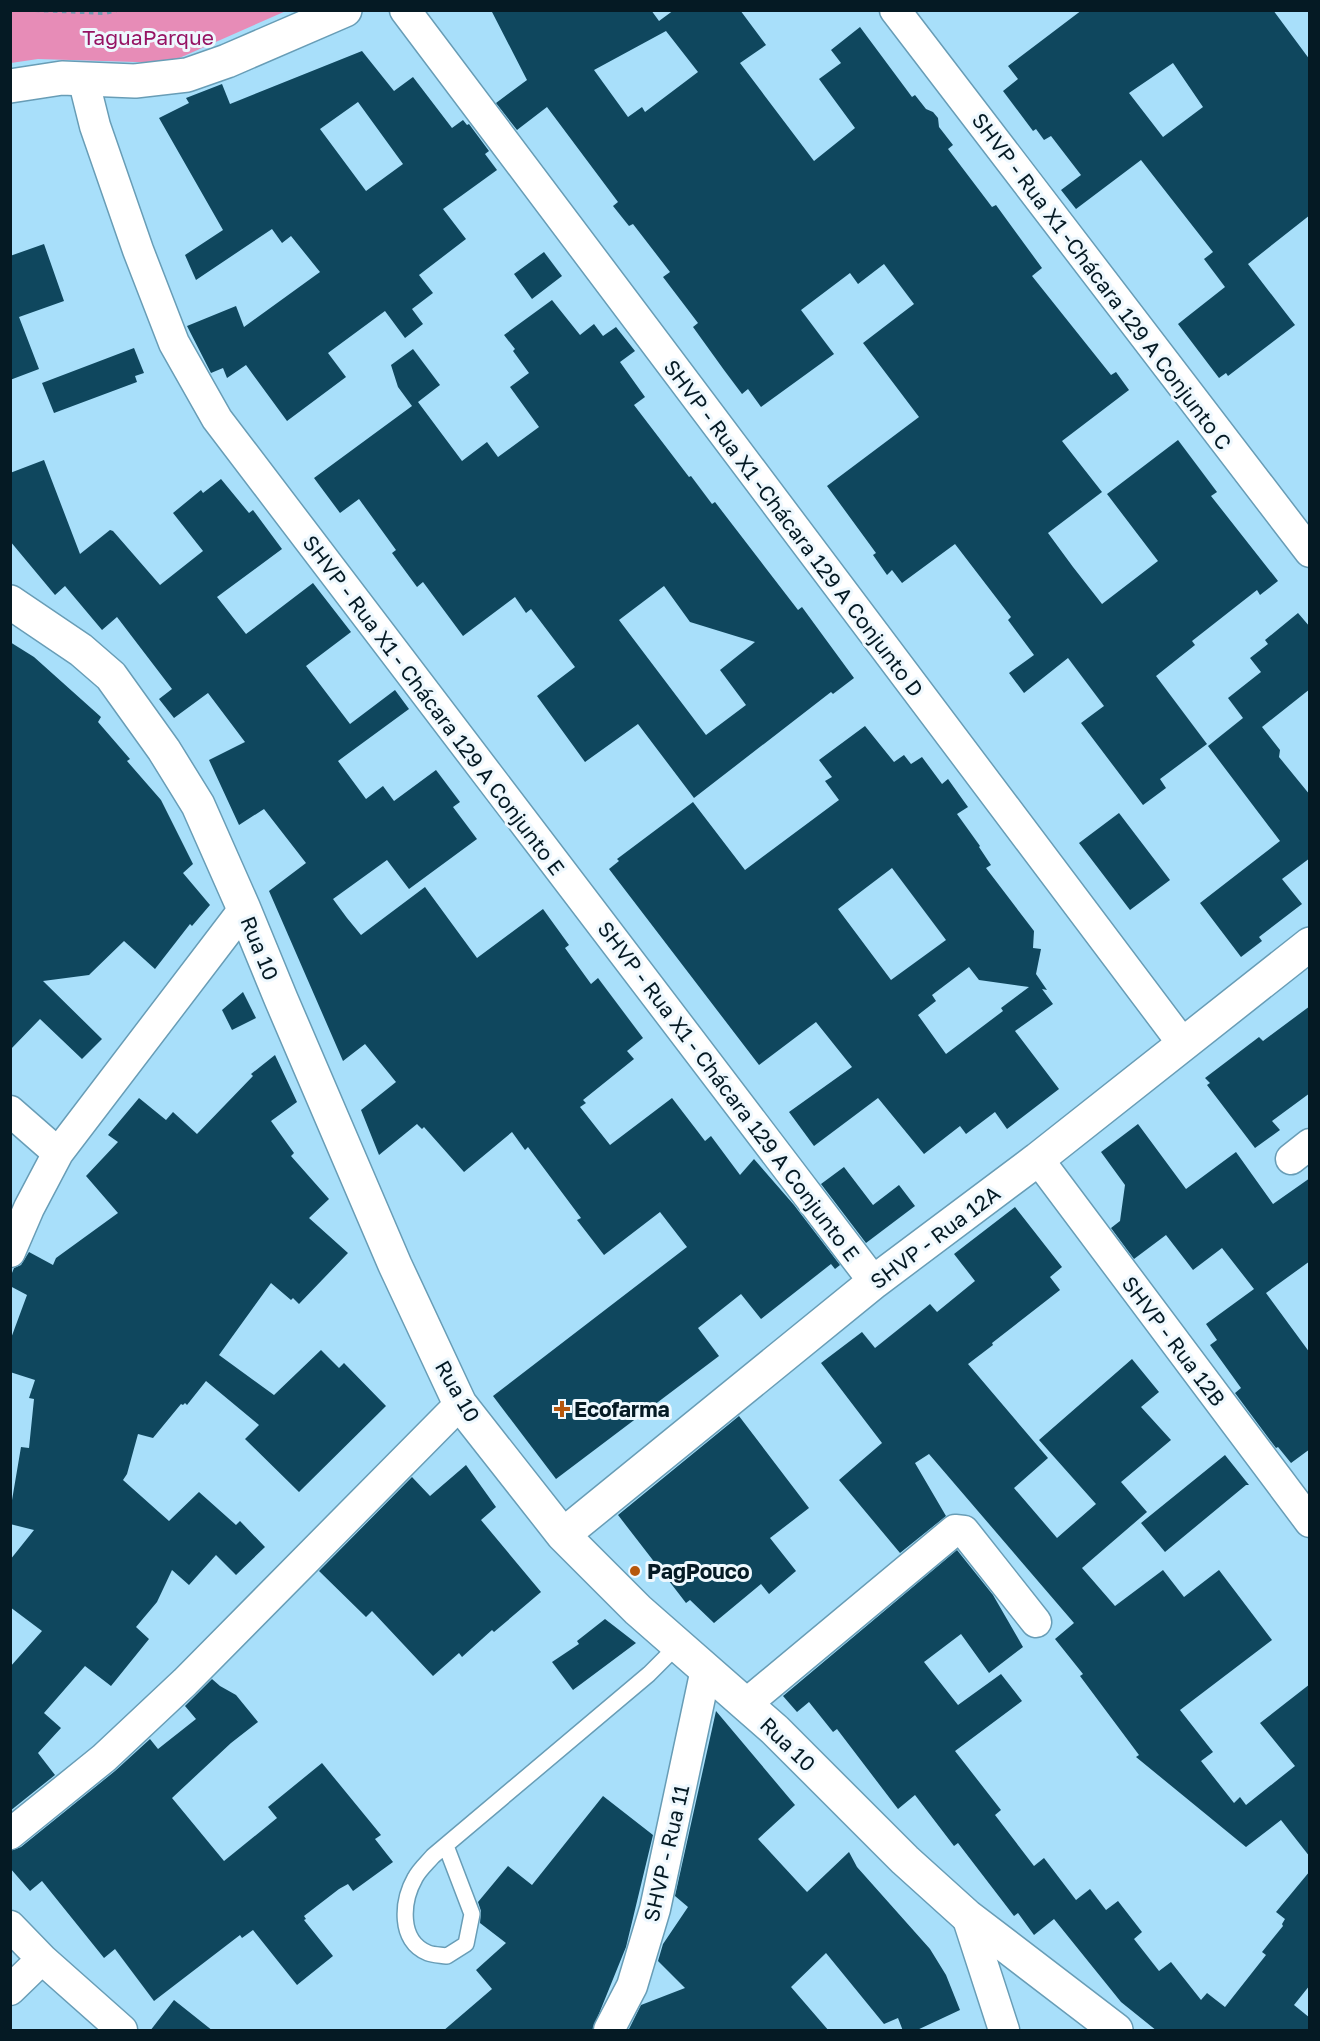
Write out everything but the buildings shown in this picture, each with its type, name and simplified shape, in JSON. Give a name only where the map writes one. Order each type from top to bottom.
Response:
[{"type":"street","points":[[10,86],[62,78],[135,81],[187,75],[227,62],[345,10]]},
{"type":"street","name":"SHVP - Rua X1 -Chácara 129 A Conjunto D","points":[[405,10],[1183,1044]]},
{"type":"street","name":"SHVP - Rua X1 -Chácara 129 A Conjunto C","points":[[895,10],[1310,552]]},
{"type":"street","name":"SHVP - Rua X1 - Chácara 129 A Conjunto E","points":[[83,78],[95,126],[138,250],[174,343],[217,419],[874,1282]]},
{"type":"street","name":"Rua 10","points":[[10,602],[81,650],[111,676],[164,750],[198,805],[390,1255],[460,1404],[563,1535],[638,1610],[775,1730],[905,1860],[967,1916],[1116,2031]]},
{"type":"street","points":[[10,1252],[29,1208],[58,1153],[244,909]]},
{"type":"street","name":"SHVP - Rua 12A","points":[[563,1535],[874,1282],[1038,1159],[1310,944]]},
{"type":"street","points":[[10,1111],[58,1153]]},
{"type":"street","name":"SHVP - Rua 12B","points":[[1038,1159],[1310,1522]]},
{"type":"street","points":[[10,1834],[104,1758],[185,1682],[460,1404]]},
{"type":"street","points":[[746,1704],[955,1530],[964,1531],[1036,1622]]},
{"type":"street","name":"SHVP - Rua 11","points":[[609,2031],[632,1986],[656,1909],[706,1669]]},
{"type":"street","points":[[967,1916],[1004,2031]]},
{"type":"street","points":[[10,1926],[42,1959],[122,2031]]},
{"type":"street","points":[[10,1990],[42,1959]]},
{"type":"lane","points":[[446,1846],[472,1914],[466,1944],[447,1956],[426,1953],[409,1937],[405,1918],[406,1902],[415,1877],[433,1856],[649,1674],[678,1645]]},
{"type":"path","points":[[35,10],[105,13],[117,10]]},
{"type":"green space","name":"TaguaParque","points":[[10,11],[286,11],[168,63],[38,59],[11,63]]},
{"type":"place","name":"Ecofarma","points":[[562,1409]]},
{"type":"place","name":"PagPouco","points":[[635,1571]]}]
